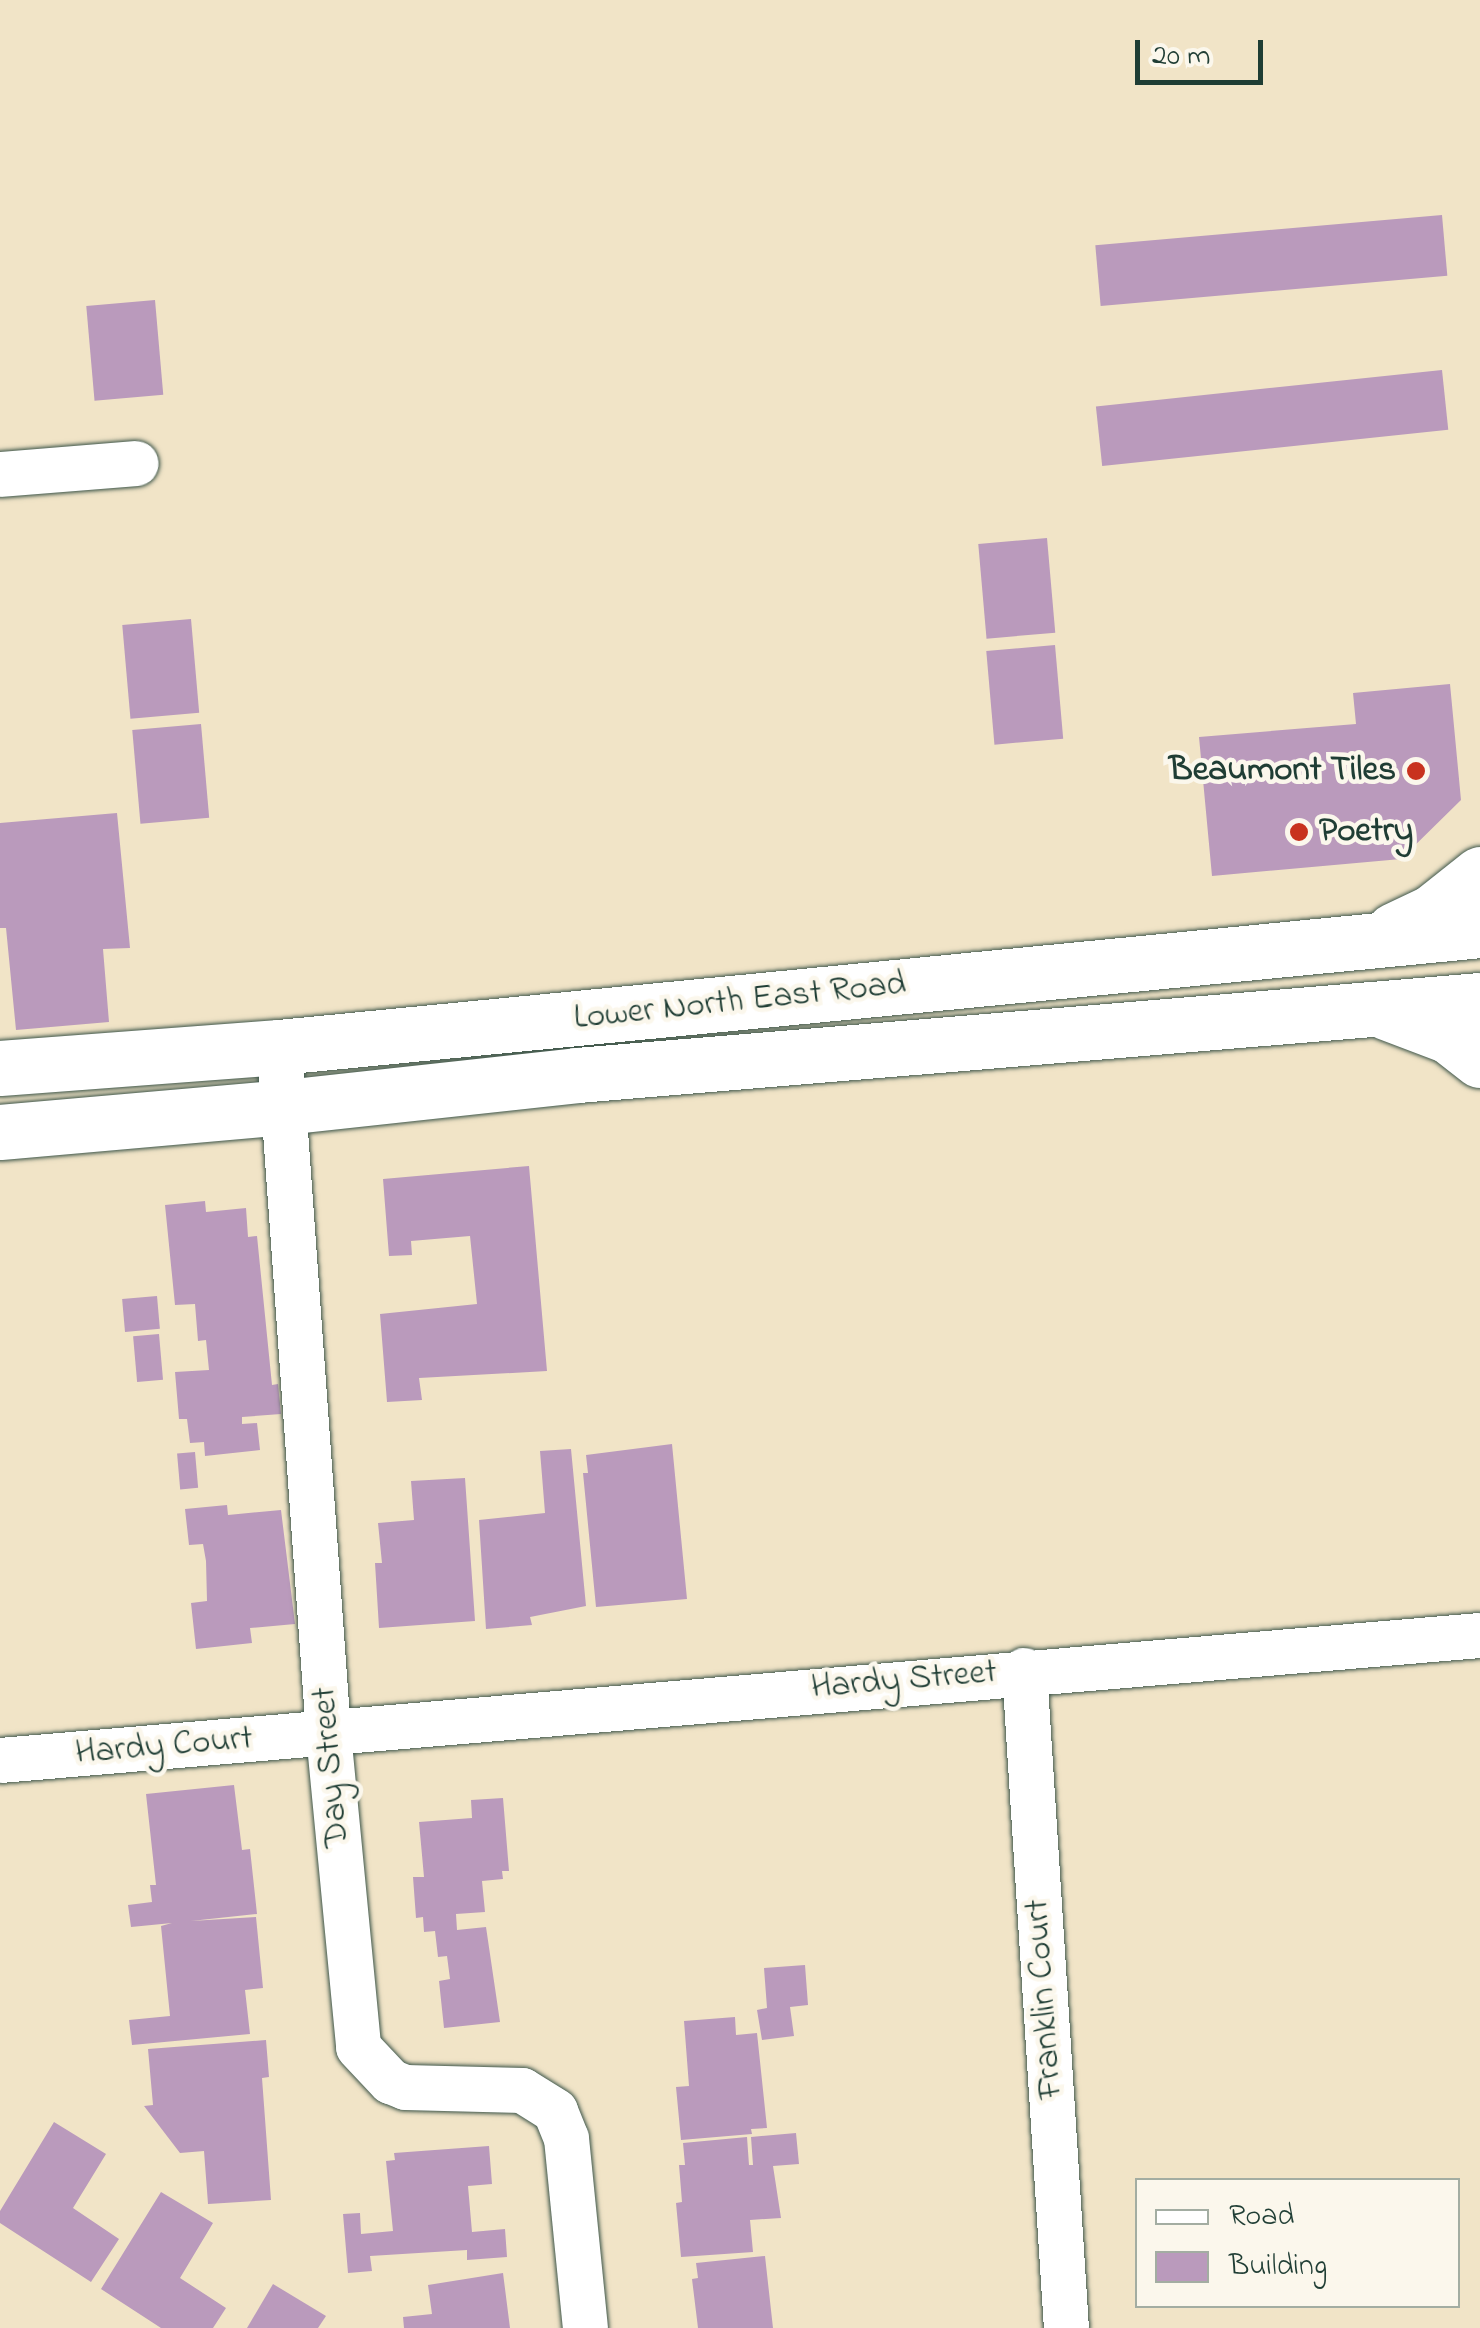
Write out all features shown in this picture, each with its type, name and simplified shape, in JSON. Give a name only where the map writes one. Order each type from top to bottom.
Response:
[{"type":"main road","points":[[1368,940],[1432,912],[1480,874]]},
{"type":"main road","name":"Lower North East Road","points":[[0,1068],[280,1047],[1480,930]]},
{"type":"main road","name":"Lower North East Road","points":[[0,1132],[284,1107],[577,1074],[1480,1000]]},
{"type":"main road","points":[[1372,1009],[1426,1025],[1480,1060]]},
{"type":"street","points":[[0,474],[136,463]]},
{"type":"street","name":"Day Street","points":[[280,1047],[328,1734],[358,2047],[390,2080],[405,2087],[522,2090],[556,2111],[566,2138],[585,2328]]},
{"type":"street","name":"Hardy Street","points":[[328,1734],[1024,1670],[1480,1635]]},
{"type":"street","name":"Franklin Court","points":[[1024,1670],[1066,2328]]},
{"type":"street","name":"Hardy Court","points":[[0,1760],[328,1734]]},
{"type":"building","points":[[1442,215],[1447,276],[1101,306],[1095,245]]},
{"type":"building","points":[[155,300],[163,395],[95,401],[86,306]]},
{"type":"building","points":[[1442,370],[1448,430],[1102,466],[1096,406]]},
{"type":"building","points":[[1047,538],[1055,633],[987,639],[978,544]]},
{"type":"building","points":[[191,619],[199,713],[130,719],[122,625]]},
{"type":"building","points":[[1055,645],[1063,739],[994,745],[986,651]]},
{"type":"building","points":[[1450,684],[1461,800],[1401,859],[1212,876],[1199,737],[1356,724],[1353,693]]},
{"type":"building","points":[[201,724],[209,818],[140,824],[132,730]]},
{"type":"building","points":[[117,813],[130,948],[103,949],[109,1022],[16,1030],[6,928],[0,928],[0,823]]},
{"type":"building","points":[[529,1166],[547,1371],[419,1378],[422,1400],[387,1402],[380,1314],[477,1304],[470,1236],[411,1241],[412,1255],[389,1256],[383,1179]]},
{"type":"building","points":[[205,1201],[206,1212],[246,1208],[248,1237],[257,1236],[272,1385],[278,1384],[281,1414],[242,1417],[242,1424],[257,1423],[260,1450],[205,1456],[204,1442],[190,1443],[187,1419],[179,1419],[175,1372],[209,1370],[206,1340],[198,1341],[195,1304],[175,1305],[165,1205]]},
{"type":"building","points":[[157,1296],[160,1329],[125,1332],[122,1299]]},
{"type":"building","points":[[159,1334],[163,1380],[137,1382],[133,1336]]},
{"type":"building","points":[[672,1444],[687,1599],[596,1607],[583,1473],[588,1473],[586,1455]]},
{"type":"building","points":[[571,1449],[586,1606],[530,1617],[532,1625],[486,1629],[479,1520],[545,1513],[540,1451]]},
{"type":"building","points":[[195,1452],[198,1488],[180,1489],[177,1454]]},
{"type":"building","points":[[465,1478],[475,1621],[379,1628],[375,1563],[382,1563],[378,1523],[414,1520],[411,1481]]},
{"type":"building","points":[[227,1505],[228,1515],[281,1510],[295,1624],[250,1628],[252,1643],[196,1649],[191,1603],[207,1601],[206,1561],[203,1544],[189,1545],[185,1509]]},
{"type":"building","points":[[234,1785],[242,1850],[250,1849],[257,1914],[191,1921],[256,1917],[263,1988],[245,1990],[250,2034],[132,2045],[129,2020],[170,2016],[161,1926],[172,1923],[131,1927],[128,1905],[152,1902],[150,1885],[156,1885],[146,1794]]},
{"type":"building","points":[[503,1798],[509,1871],[502,1871],[503,1879],[482,1881],[485,1912],[456,1914],[457,1930],[486,1927],[500,2022],[444,2028],[439,1981],[450,1979],[447,1956],[438,1957],[435,1931],[424,1932],[423,1917],[416,1918],[413,1877],[424,1877],[419,1822],[472,1818],[471,1800]]},
{"type":"building","points":[[805,1965],[808,2005],[790,2007],[794,2036],[762,2040],[757,2010],[767,2008],[764,1968]]},
{"type":"building","points":[[735,2017],[736,2035],[757,2033],[767,2128],[751,2129],[752,2134],[681,2140],[676,2087],[689,2086],[684,2021]]},
{"type":"building","points":[[266,2040],[269,2077],[262,2078],[271,2200],[208,2204],[204,2151],[180,2153],[144,2106],[153,2105],[148,2049]]},
{"type":"building","points":[[54,2122],[106,2154],[73,2208],[119,2239],[91,2282],[0,2223],[0,2211]]},
{"type":"building","points":[[796,2133],[799,2164],[773,2166],[781,2218],[750,2220],[753,2252],[681,2257],[676,2203],[682,2202],[679,2165],[685,2165],[683,2143],[747,2137],[749,2165],[753,2165],[751,2137]]},
{"type":"building","points":[[489,2146],[492,2184],[468,2186],[472,2232],[505,2229],[507,2257],[467,2260],[467,2250],[370,2256],[372,2271],[348,2273],[343,2214],[360,2213],[361,2234],[393,2231],[386,2161],[395,2160],[394,2153]]},
{"type":"building","points":[[161,2192],[213,2223],[180,2278],[226,2308],[213,2328],[161,2328],[101,2289]]},
{"type":"building","points":[[765,2256],[773,2328],[698,2328],[692,2279],[698,2278],[696,2263]]},
{"type":"building","points":[[503,2273],[510,2328],[404,2328],[403,2317],[432,2314],[428,2285]]},
{"type":"building","points":[[273,2284],[326,2316],[318,2328],[247,2328]]},
{"type":"place","name":"Beaumont Tiles","points":[[1416,771]]},
{"type":"place","name":"Poetry","points":[[1299,832]]}]
